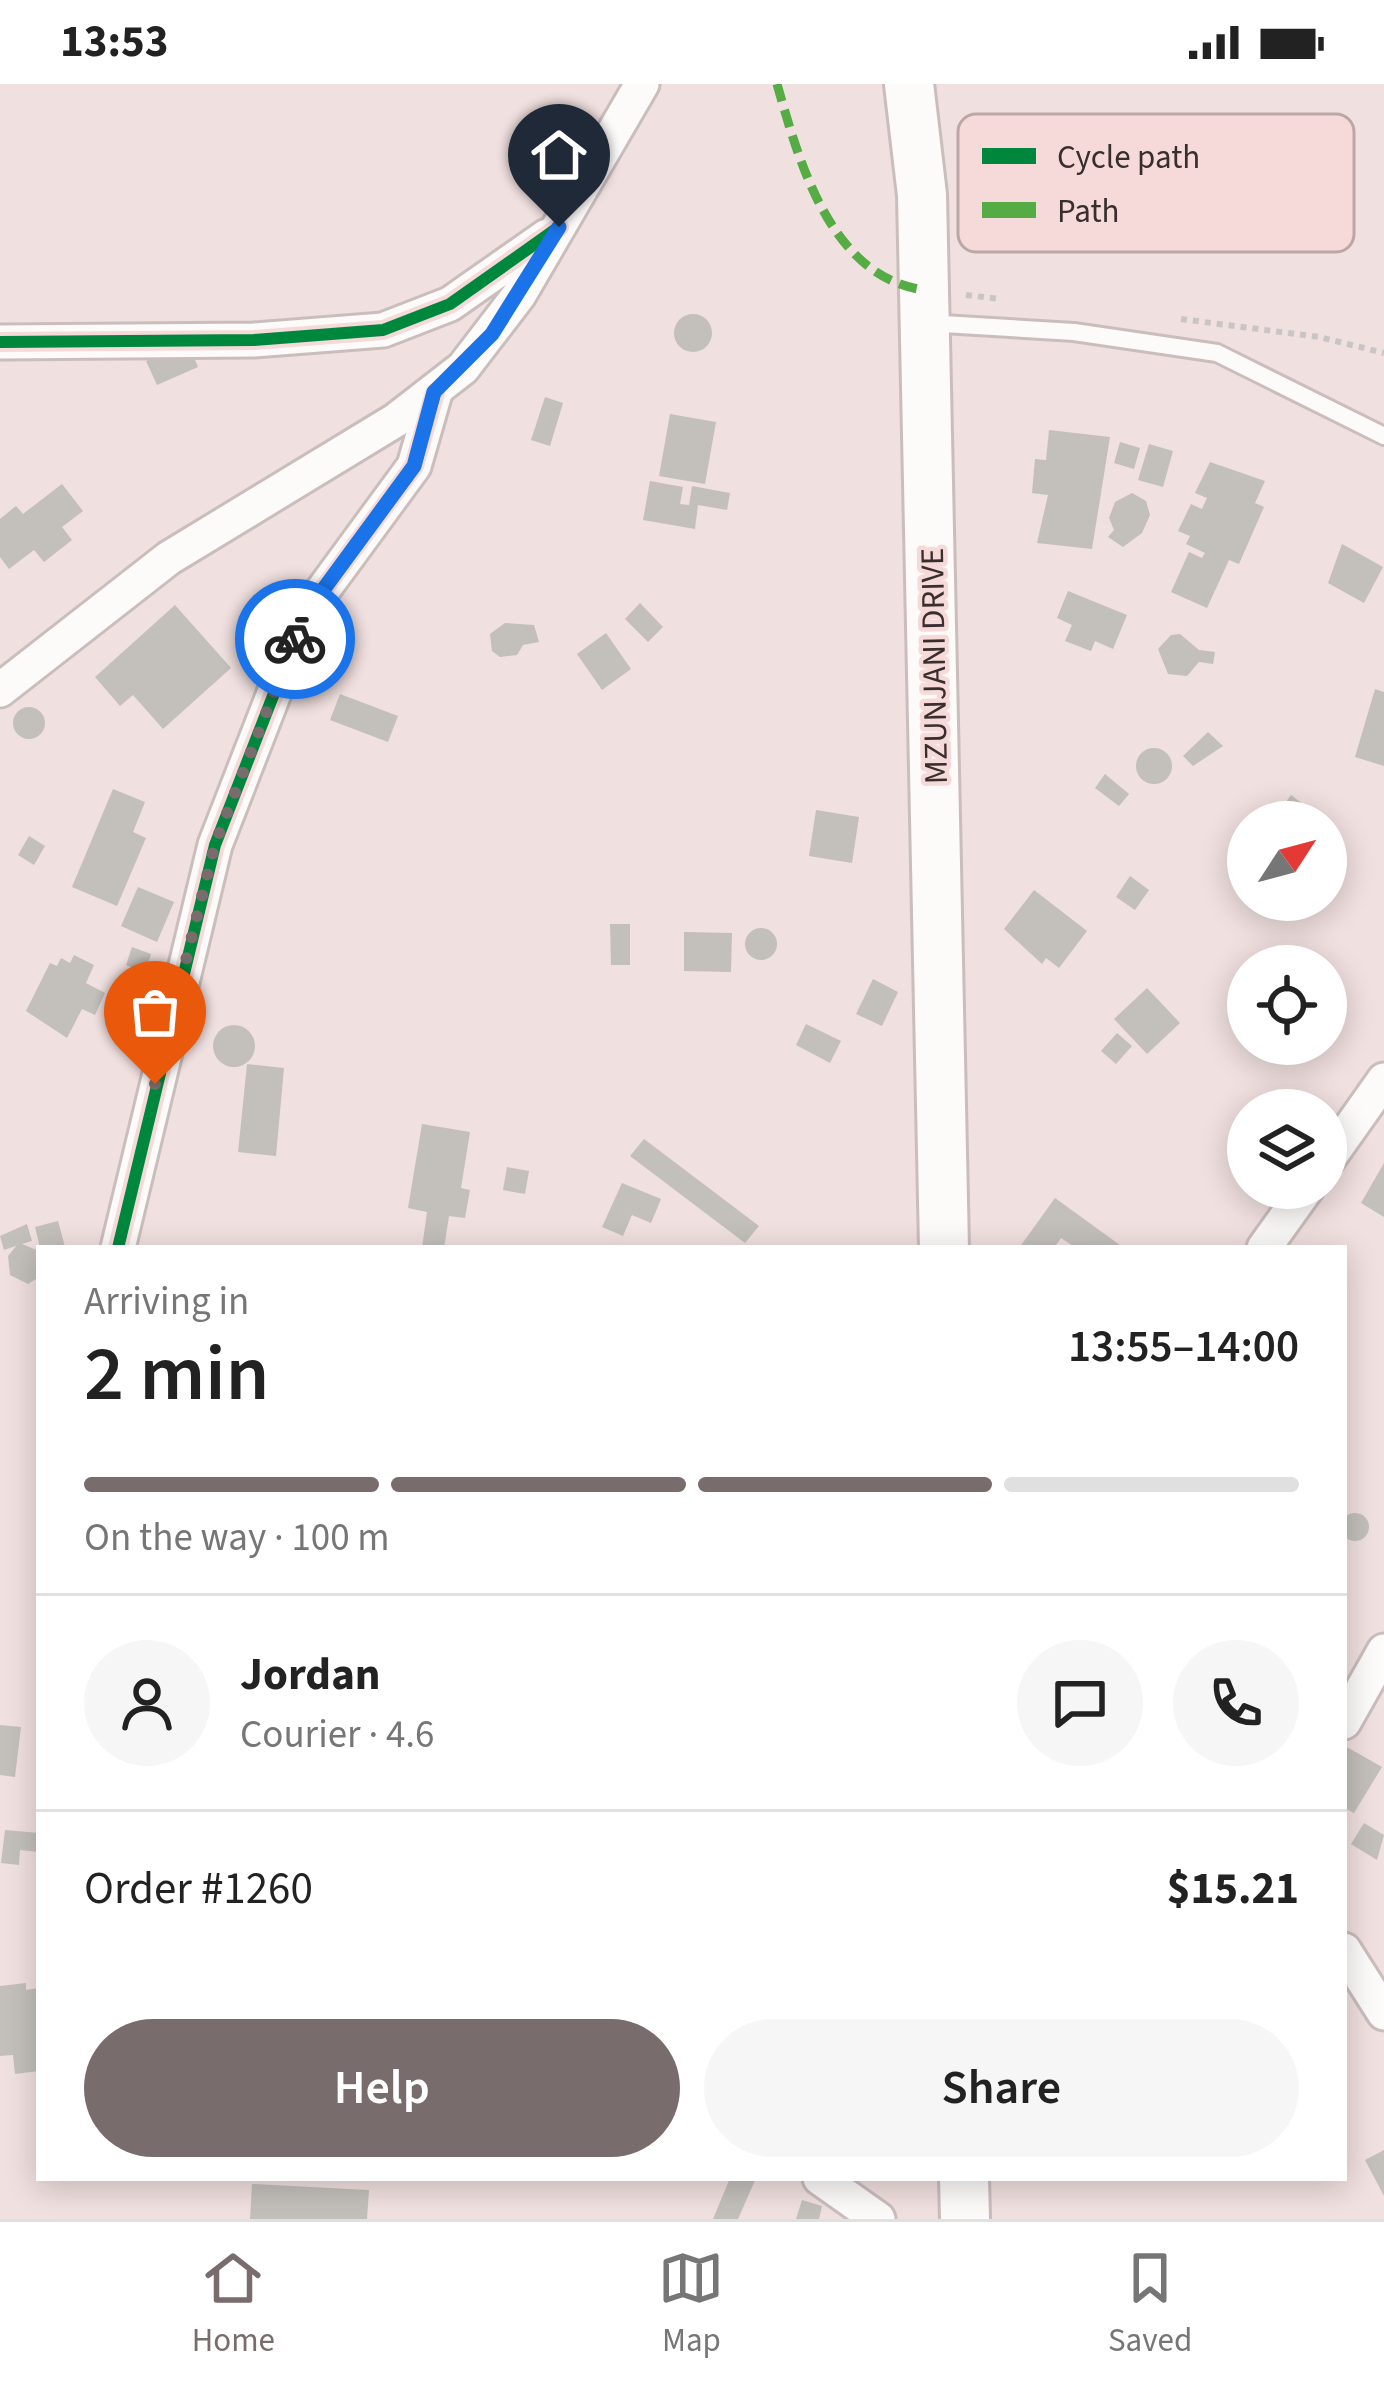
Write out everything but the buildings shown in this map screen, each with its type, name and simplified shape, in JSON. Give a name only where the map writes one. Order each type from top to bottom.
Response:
[{"type":"main road","name":"MZUNJANI DRIVE","points":[[909,84],[922,195],[944,1245]]},
{"type":"main road","points":[[964,2181],[964,2219]]},
{"type":"street","points":[[0,690],[169,558],[434,392],[492,334],[642,84]]},
{"type":"street","points":[[0,342],[254,340],[383,330],[450,304],[559,227]]},
{"type":"street","points":[[119,1245],[215,844],[294,642],[323,590],[414,466],[434,392]]},
{"type":"street","points":[[1347,1132],[1384,1080]]},
{"type":"street","points":[[1266,1245],[1292,1209]]},
{"type":"street","points":[[1347,1717],[1384,1651]]},
{"type":"street","points":[[1347,1954],[1384,2013]]},
{"type":"street","points":[[824,2181],[878,2219]]},
{"type":"lane","points":[[925,323],[1074,332],[1216,352],[1384,436]]},
{"type":"marked path","points":[[777,84],[808,180],[842,239],[864,263],[892,281],[924,290]]},
{"type":"cycle path","points":[[0,342],[254,340],[383,330],[450,304],[559,227]]},
{"type":"cycle path","points":[[119,1245],[215,845],[294,642],[323,590],[414,466],[435,393]]},
{"type":"way so far","points":[[155,1084],[215,844],[295,639]]},
{"type":"route","points":[[295,639],[323,590],[373,528],[414,466],[434,392],[492,334],[559,227]]}]
